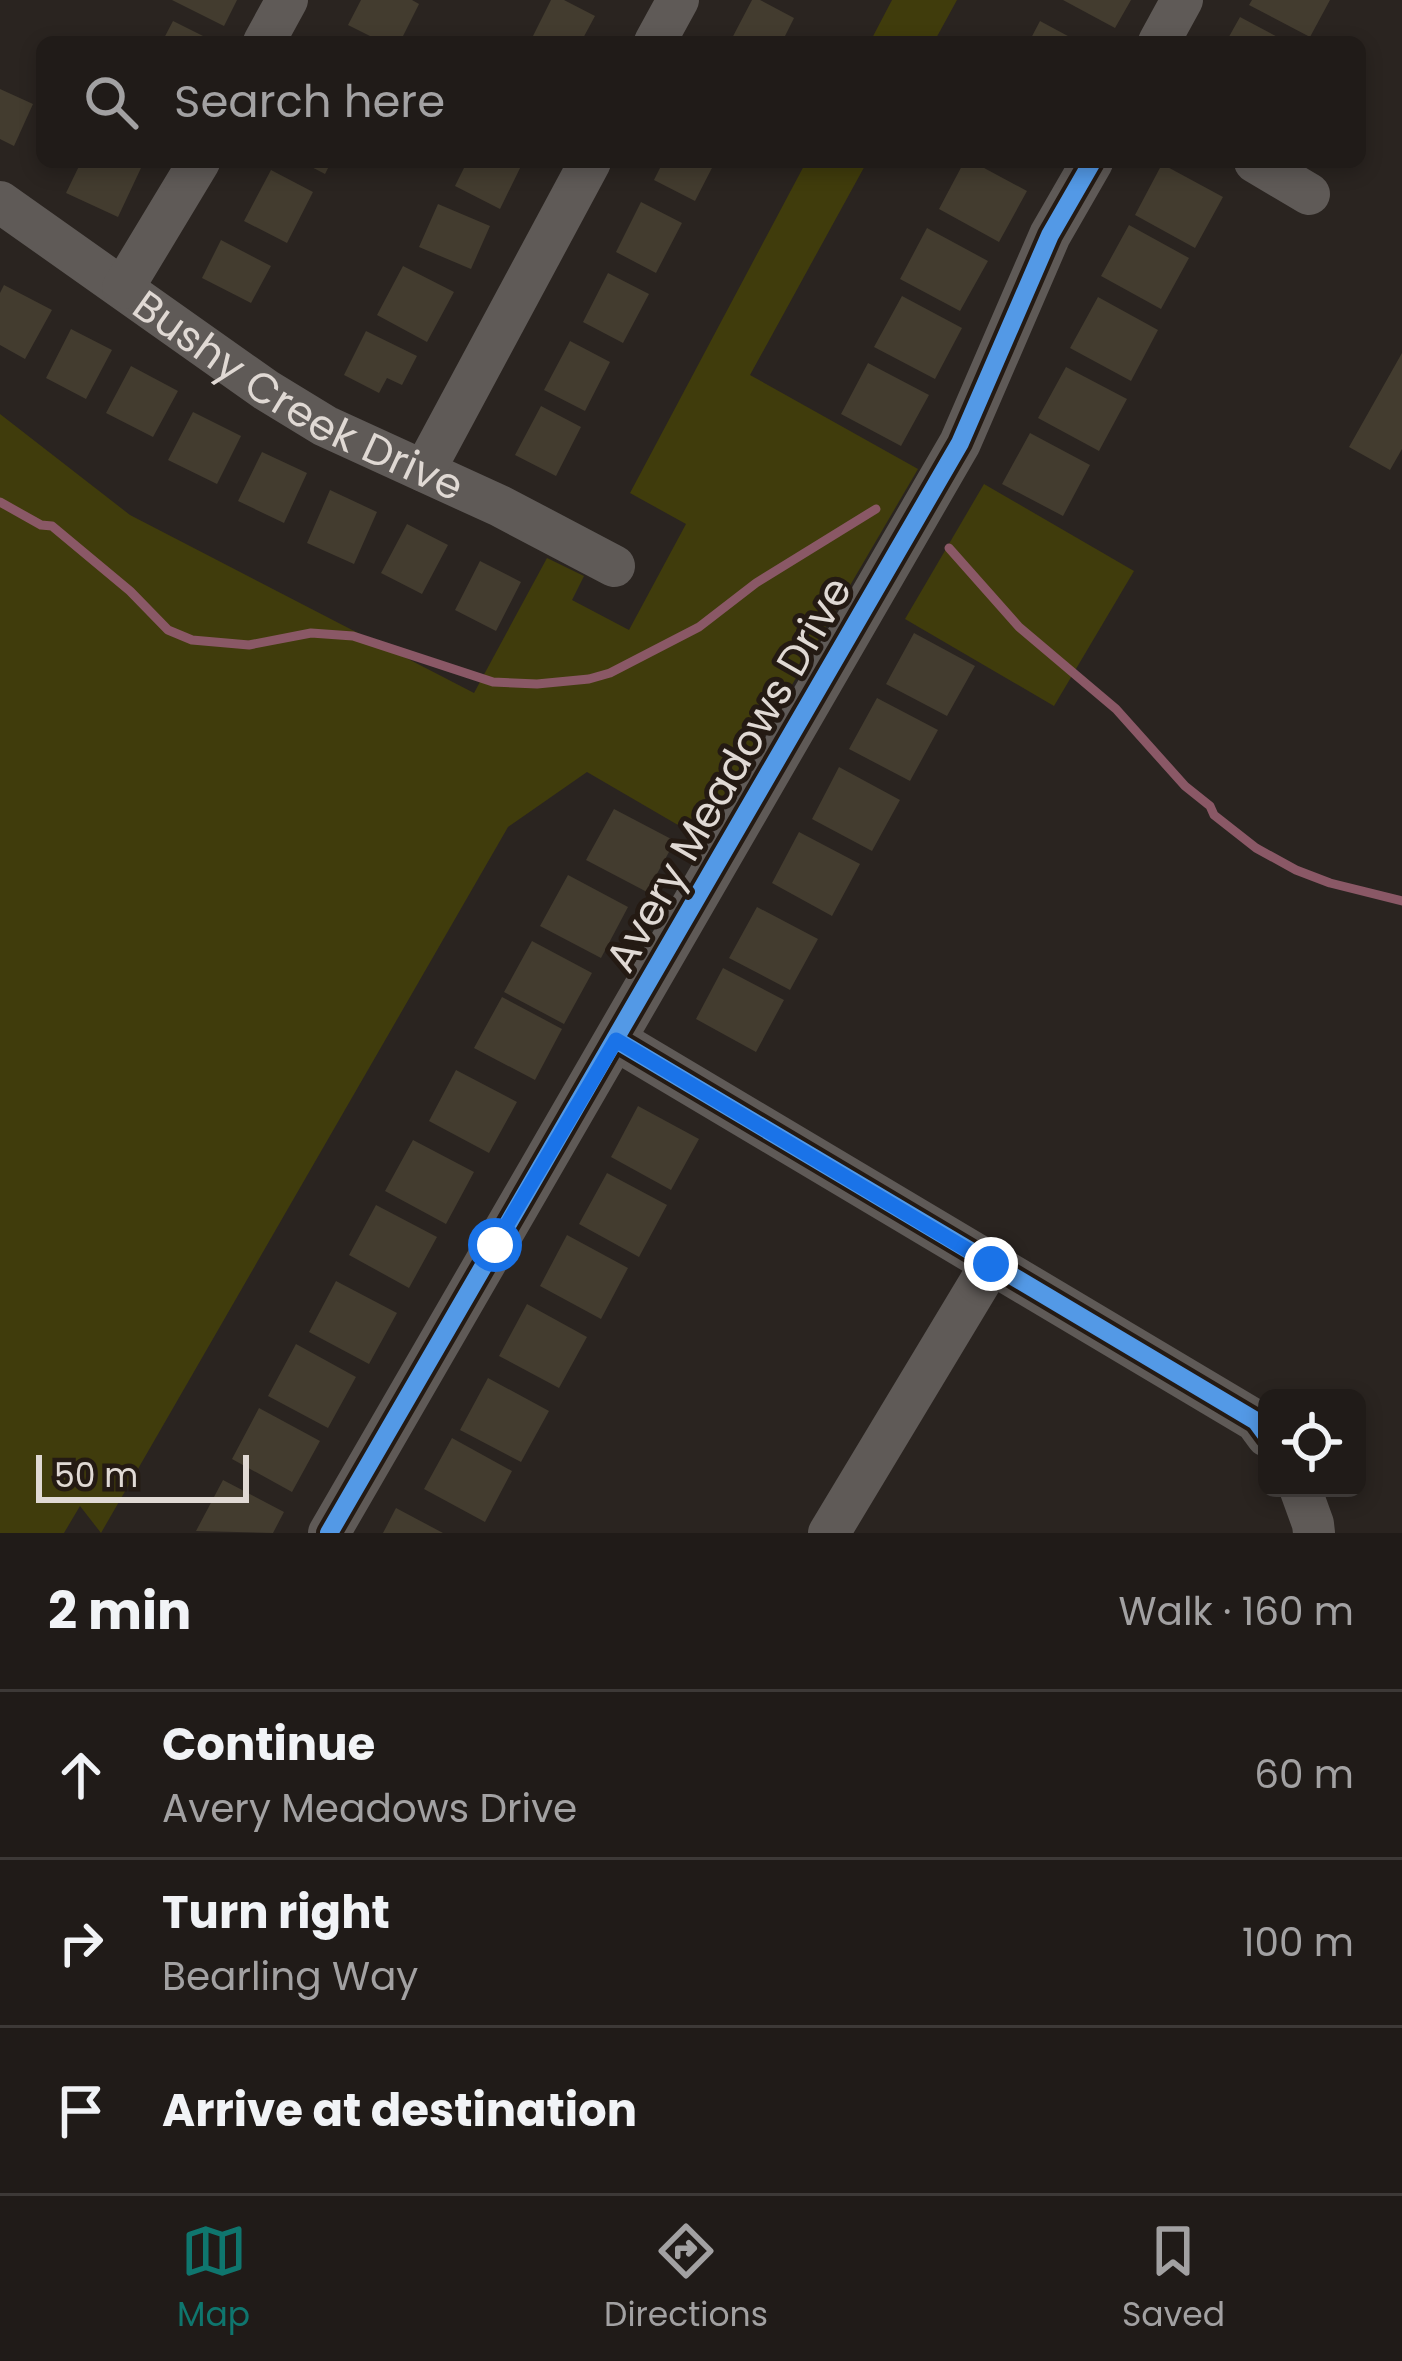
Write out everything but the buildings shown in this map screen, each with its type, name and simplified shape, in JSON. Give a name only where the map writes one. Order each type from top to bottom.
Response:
[{"type":"street","points":[[267,36],[287,0]]},
{"type":"street","points":[[659,36],[678,0]]},
{"type":"street","points":[[1162,36],[1182,0]]},
{"type":"street","points":[[123,288],[195,168]]},
{"type":"street","points":[[424,471],[587,168]]},
{"type":"street","name":"Avery Meadows Drive","points":[[329,1533],[960,443],[1050,236],[1089,168]]},
{"type":"street","points":[[1265,168],[1309,194]]},
{"type":"street","name":"Bushy Creek Drive","points":[[0,202],[266,390],[325,426],[500,506],[614,566]]},
{"type":"street","points":[[616,1040],[1258,1424]]},
{"type":"street","points":[[829,1533],[991,1264]]},
{"type":"street","points":[[1303,1497],[1314,1533]]},
{"type":"shaded area","points":[[892,0],[957,0],[937,36],[873,36]]},
{"type":"shaded area","points":[[803,168],[864,168],[750,375],[918,469],[702,839],[587,772],[508,827],[101,1533],[80,1506],[64,1533],[0,1533],[0,414],[130,515],[474,693],[547,558],[584,576],[572,600],[629,630],[686,524],[630,493]]},
{"type":"shaded area","points":[[984,484],[1134,571],[1054,706],[905,619]]},
{"type":"waterway","points":[[0,502],[41,525],[52,526],[130,591],[168,630],[192,640],[249,645],[311,633],[353,636],[493,682],[537,684],[610,673],[699,627],[756,583],[876,509]]},
{"type":"waterway","points":[[949,548],[1019,627],[1116,709],[1214,815],[1256,848],[1330,883],[1402,901]]},
{"type":"cycle path","points":[[329,1533],[960,443],[1050,235],[1089,168]]},
{"type":"cycle path","points":[[616,1040],[1258,1424]]},
{"type":"route","points":[[495,1245],[616,1040],[991,1264]]}]
